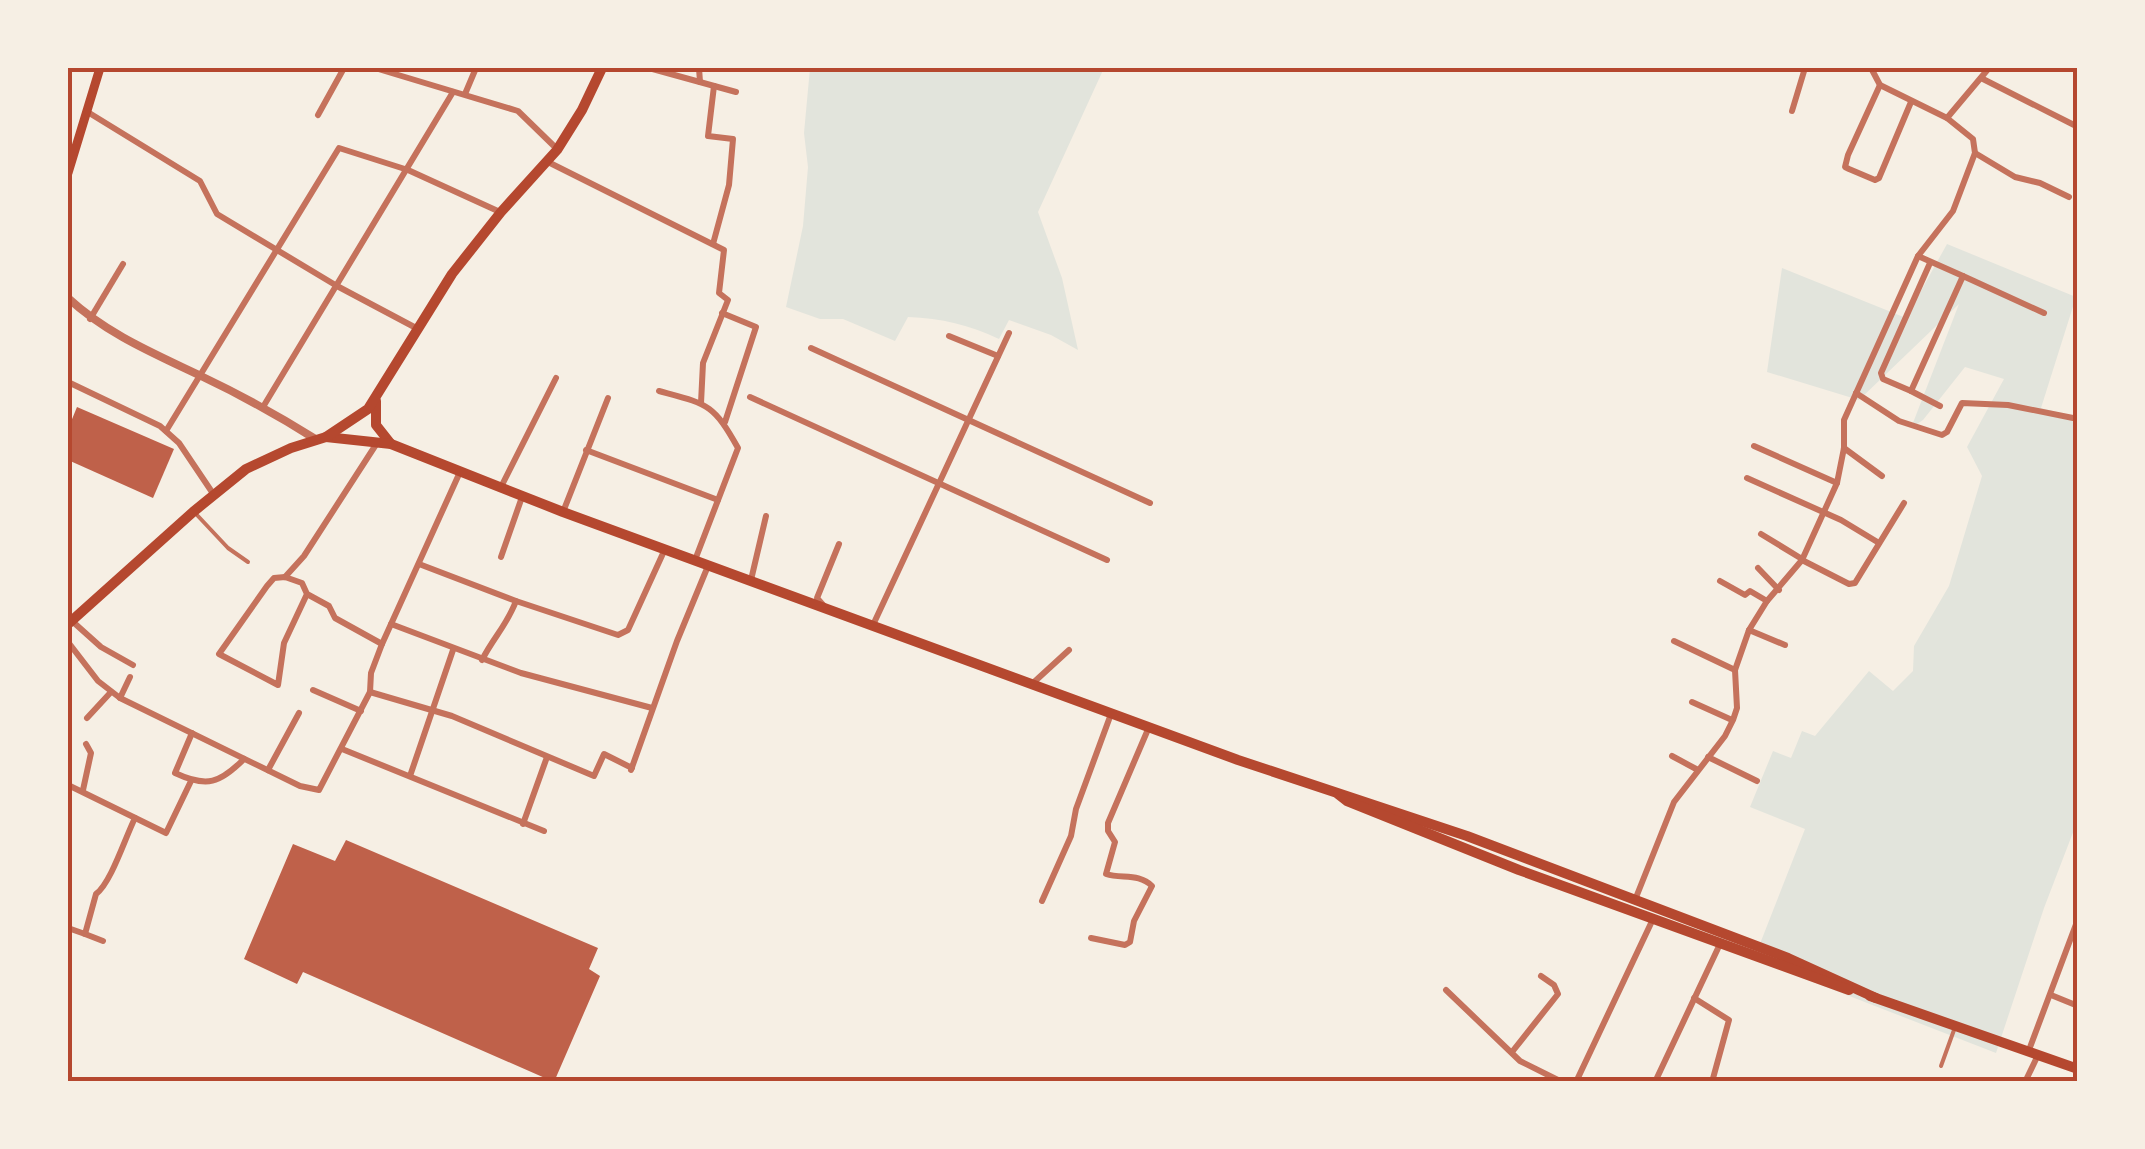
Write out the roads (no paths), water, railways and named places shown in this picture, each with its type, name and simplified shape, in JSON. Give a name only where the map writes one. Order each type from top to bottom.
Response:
[{"type":"main road","points":[[68,172],[100,68]]},
{"type":"main road","points":[[70,622],[246,470],[321,439],[376,401],[452,274],[501,212],[558,150],[602,68]]},
{"type":"main road","points":[[376,401],[376,425],[392,444]]},
{"type":"main road","points":[[321,439],[392,444],[872,626],[1377,804],[1632,905],[1832,976],[1876,998],[2078,1068]]},
{"type":"main road","points":[[1632,905],[1652,919],[1722,939]]},
{"type":"street","points":[[318,115],[344,68]]},
{"type":"street","points":[[374,68],[518,110],[558,150]]},
{"type":"street","points":[[465,94],[476,68]]},
{"type":"street","points":[[648,68],[736,92]]},
{"type":"street","points":[[699,68],[700,82]]},
{"type":"street","points":[[1792,111],[1805,68]]},
{"type":"street","points":[[1632,905],[1674,802],[1733,720],[1737,708],[1734,670],[1749,630],[1766,601],[1802,559],[1837,483],[1844,448],[1844,420],[1918,256],[1953,211],[1975,154],[1973,139],[1946,118],[1880,86],[1871,68]]},
{"type":"street","points":[[1946,118],[1989,68]]},
{"type":"street","points":[[1981,78],[2076,125]]},
{"type":"street","points":[[713,244],[728,185],[734,140],[708,136],[714,86]]},
{"type":"street","points":[[1880,86],[1852,143],[1846,167],[1877,180],[1911,102]]},
{"type":"street","points":[[263,407],[453,92]]},
{"type":"street","points":[[86,111],[200,181],[217,214],[418,329]]},
{"type":"street","points":[[166,431],[339,148],[408,170],[501,212]]},
{"type":"street","points":[[1975,154],[2015,177],[2069,196]]},
{"type":"street","points":[[548,162],[724,250],[719,293],[728,300],[703,363],[702,403]]},
{"type":"street","points":[[1918,256],[2044,314]]},
{"type":"street","points":[[1930,263],[1881,373],[1883,379],[1940,406]]},
{"type":"street","points":[[90,319],[123,264]]},
{"type":"street","points":[[1911,391],[1963,276]]},
{"type":"street","points":[[68,298],[90,319],[126,341],[321,439]]},
{"type":"street","points":[[722,313],[756,326],[724,423]]},
{"type":"street","points":[[872,626],[1009,333]]},
{"type":"street","points":[[949,336],[998,356]]},
{"type":"street","points":[[811,348],[1150,503]]},
{"type":"street","points":[[501,488],[556,378]]},
{"type":"street","points":[[68,382],[166,431],[179,443],[214,495]]},
{"type":"street","points":[[659,391],[702,403],[720,414],[738,448],[695,560]]},
{"type":"street","points":[[1856,393],[1899,421],[1942,435],[1962,403],[2008,405],[2078,419]]},
{"type":"street","points":[[750,397],[1107,560]]},
{"type":"street","points":[[563,512],[608,398]]},
{"type":"street","points":[[285,577],[304,556],[377,442]]},
{"type":"street","points":[[1754,446],[1837,483]]},
{"type":"street","points":[[1844,448],[1882,476]]},
{"type":"street","points":[[586,450],[718,501]]},
{"type":"street","points":[[68,642],[98,681],[120,698],[300,786],[319,790],[362,712],[370,692],[371,673],[390,624],[460,472]]},
{"type":"street","points":[[1748,478],[1842,520],[1879,544]]},
{"type":"street","points":[[502,557],[522,496]]},
{"type":"street","points":[[1761,534],[1852,584],[1904,503]]},
{"type":"street","points":[[751,580],[766,516]]},
{"type":"street","points":[[824,607],[817,598],[840,544]]},
{"type":"street","points":[[419,564],[516,602],[618,635],[628,630],[665,549]]},
{"type":"street","points":[[370,692],[434,711],[594,776],[604,754],[631,769],[709,565]]},
{"type":"street","points":[[1758,568],[1779,590]]},
{"type":"street","points":[[307,594],[284,643],[278,685],[219,654],[266,586],[274,578],[285,577],[302,583],[307,594],[329,606],[335,618],[382,644]]},
{"type":"street","points":[[1720,581],[1744,595],[1750,591],[1766,601]]},
{"type":"street","points":[[482,660],[504,630],[516,602]]},
{"type":"street","points":[[70,622],[101,648],[133,665]]},
{"type":"street","points":[[390,624],[552,683],[652,708]]},
{"type":"street","points":[[1749,630],[1785,644]]},
{"type":"street","points":[[1674,641],[1734,670]]},
{"type":"street","points":[[410,776],[453,650]]},
{"type":"street","points":[[1032,684],[1069,650]]},
{"type":"street","points":[[120,698],[130,677]]},
{"type":"street","points":[[313,690],[362,712]]},
{"type":"street","points":[[87,718],[111,692]]},
{"type":"street","points":[[1692,702],[1733,720]]},
{"type":"street","points":[[268,770],[299,713]]},
{"type":"street","points":[[1042,902],[1071,836],[1076,809],[1112,713]]},
{"type":"street","points":[[1091,938],[1130,942],[1134,921],[1152,886],[1128,876],[1118,879],[1106,874],[1115,842],[1108,824],[1149,726]]},
{"type":"street","points":[[192,732],[174,771],[191,781],[226,777],[244,759]]},
{"type":"street","points":[[83,790],[91,753],[86,744]]},
{"type":"street","points":[[342,749],[544,830]]},
{"type":"street","points":[[1672,756],[1698,770]]},
{"type":"street","points":[[523,824],[547,757]]},
{"type":"street","points":[[1708,757],[1756,781]]},
{"type":"street","points":[[68,785],[166,832],[191,781]]},
{"type":"street","points":[[85,934],[96,894],[107,886],[135,818]]},
{"type":"street","points":[[1576,1082],[1652,919]]},
{"type":"street","points":[[2026,1082],[2050,995],[2078,919]]},
{"type":"street","points":[[68,928],[103,941]]},
{"type":"street","points":[[1655,1082],[1722,939]]},
{"type":"street","points":[[1512,1052],[1558,994],[1554,985],[1541,976]]},
{"type":"street","points":[[1446,990],[1534,1070],[1562,1082]]},
{"type":"street","points":[[2050,995],[2078,1006]]},
{"type":"street","points":[[1694,998],[1729,1020],[1712,1082]]},
{"type":"lane","points":[[193,512],[228,548],[248,562]]},
{"type":"lane","points":[[1941,1066],[1956,1026]]}]
